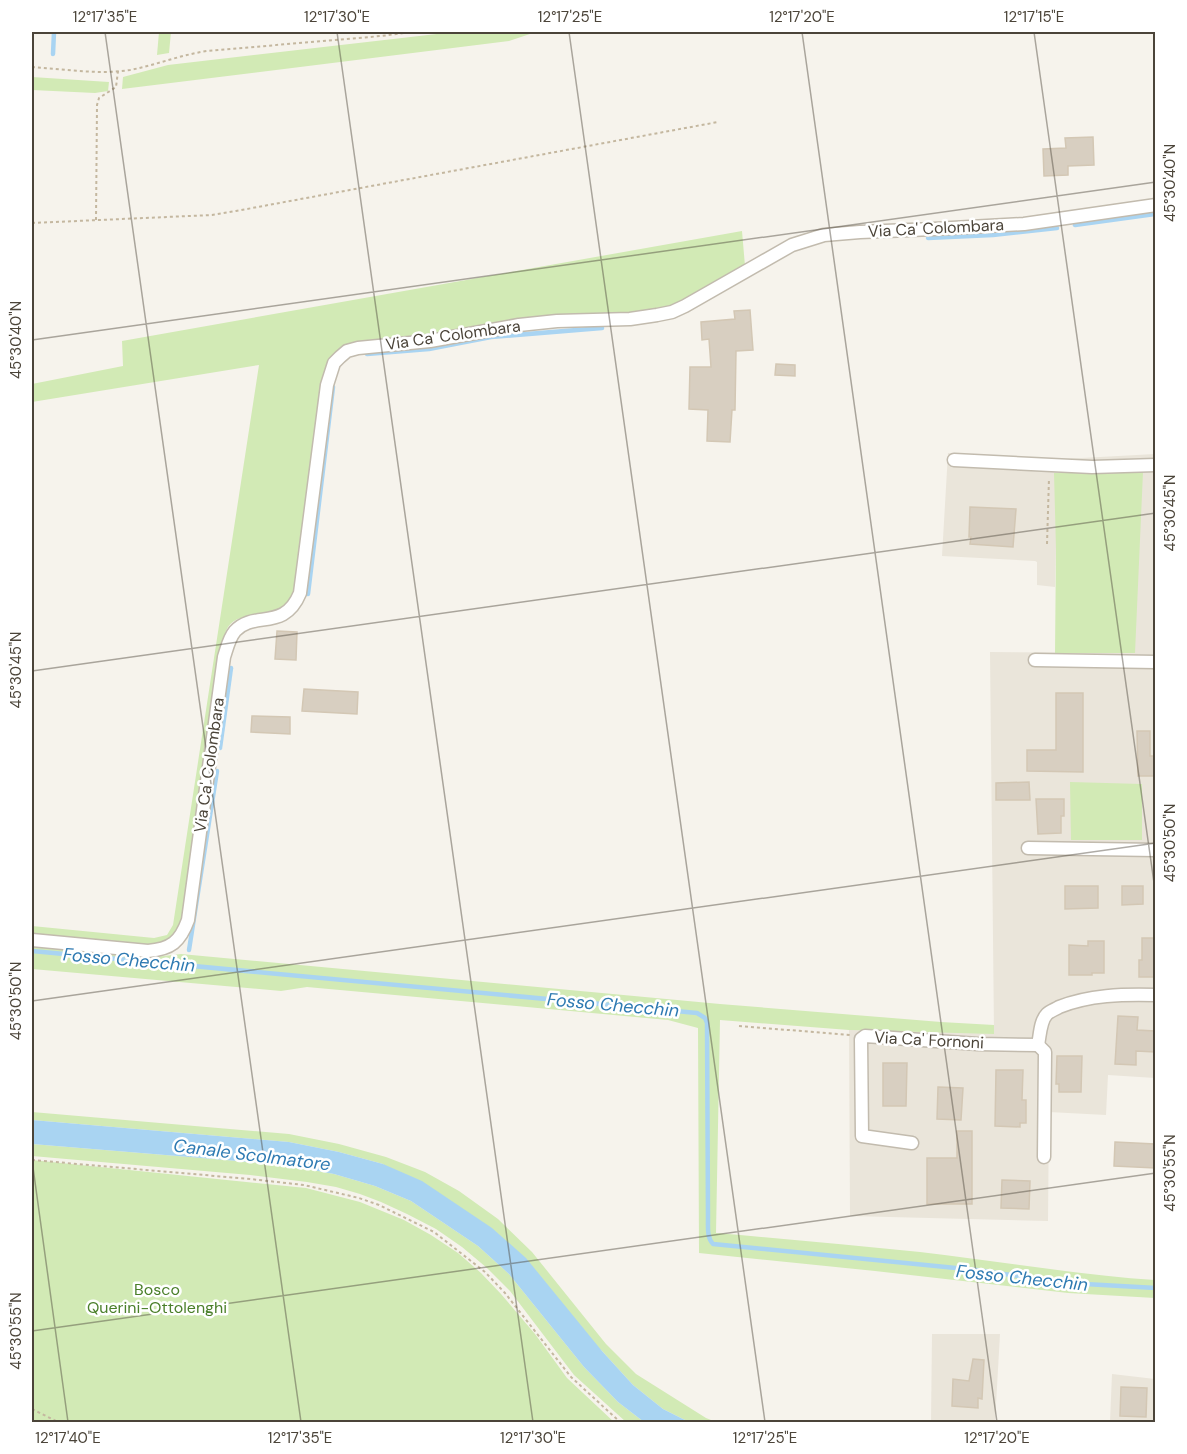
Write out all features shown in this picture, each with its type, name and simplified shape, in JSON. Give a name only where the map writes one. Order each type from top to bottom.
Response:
[{"type":"street","name":"Via Ca' Colombara","points":[[32,940],[148,951],[170,946],[184,931],[188,920],[224,657],[233,633],[241,625],[279,616],[296,604],[300,593],[327,385],[334,363],[347,351],[369,346],[430,341],[519,325],[557,321],[630,319],[657,315],[685,306],[792,245],[824,235],[1024,224],[1155,205]]},
{"type":"street","points":[[954,460],[1050,466],[1155,465]]},
{"type":"street","points":[[1035,660],[1155,662]]},
{"type":"street","points":[[1028,848],[1155,850]]},
{"type":"street","points":[[1044,1156],[1045,1052],[1038,1045],[1047,1014],[1066,1004],[1098,997],[1155,995]]},
{"type":"street","name":"Via Ca' Fornoni","points":[[912,1143],[862,1136],[861,1039],[865,1036],[978,1044],[1038,1045]]},
{"type":"path","points":[[32,67],[99,72],[117,71],[151,66],[183,55],[207,51],[412,32]]},
{"type":"path","points":[[96,221],[97,105],[99,98],[116,87],[117,71]]},
{"type":"path","points":[[32,224],[212,215],[718,122]]},
{"type":"path","points":[[1047,544],[1050,466]]},
{"type":"path","points":[[739,1026],[865,1036]]},
{"type":"path","points":[[32,1160],[304,1185],[359,1198],[387,1209],[434,1232],[485,1272],[506,1293],[571,1377],[620,1422]]},
{"type":"path","points":[[32,1410],[58,1422]]},
{"type":"shaded area","points":[[948,453],[1045,460],[1155,454],[1155,1078],[1108,1075],[1106,1115],[1049,1112],[1048,1221],[850,1216],[849,1030],[994,1033],[990,652],[1135,653],[1056,549],[1055,587],[1037,585],[1037,562],[1035,561],[942,556]]},
{"type":"shaded area","points":[[932,1334],[1000,1334],[995,1422],[931,1422]]},
{"type":"shaded area","points":[[1112,1374],[1155,1379],[1155,1422],[1110,1422]]},
{"type":"green space","points":[[159,32],[171,32],[169,53],[157,55]]},
{"type":"green space","points":[[454,32],[536,32],[509,41],[122,89],[123,77],[168,65]]},
{"type":"green space","points":[[32,77],[109,82],[108,91],[95,93],[32,90]]},
{"type":"green space","points":[[742,231],[745,266],[668,308],[342,348],[335,353],[329,361],[295,595],[275,612],[246,617],[233,622],[224,637],[184,919],[179,931],[164,943],[152,947],[32,935],[32,926],[154,938],[167,935],[173,925],[259,365],[32,402],[32,384],[123,366],[122,341]]},
{"type":"green space","points":[[1143,472],[1135,653],[1055,653],[1054,473]]},
{"type":"green space","points":[[1070,782],[1142,784],[1142,840],[1071,840]]},
{"type":"green space","points":[[32,946],[155,957],[181,954],[720,1004],[994,1025],[994,1034],[849,1030],[720,1020],[716,1233],[920,1252],[1155,1280],[1155,1298],[1068,1293],[699,1253],[698,1028],[668,1020],[307,987],[281,991],[32,969]]},
{"type":"green space","points":[[32,1112],[289,1134],[339,1144],[386,1157],[425,1172],[459,1191],[498,1219],[532,1252],[606,1344],[636,1374],[716,1422],[689,1422],[663,1409],[633,1385],[602,1351],[383,1164],[289,1142],[32,1120]]},
{"type":"green space","points":[[32,1144],[286,1165],[334,1174],[375,1186],[411,1201],[478,1246],[509,1274],[584,1367],[618,1402],[644,1422],[626,1422],[574,1375],[510,1291],[462,1247],[436,1229],[381,1202],[336,1187],[307,1182],[32,1156]]},
{"type":"green space","name":"Bosco Querini-Ottolenghi","points":[[32,1160],[306,1188],[360,1202],[404,1220],[458,1253],[481,1273],[535,1334],[567,1378],[614,1422],[32,1422]]},
{"type":"water","name":"Canale Scolmatore","points":[[32,1120],[289,1142],[383,1164],[422,1181],[492,1228],[526,1258],[602,1351],[633,1385],[663,1409],[689,1422],[644,1422],[618,1402],[584,1367],[509,1274],[478,1246],[411,1201],[375,1186],[334,1174],[286,1165],[32,1144]]},
{"type":"building","points":[[1093,137],[1094,165],[1068,166],[1068,175],[1044,176],[1043,149],[1066,148],[1065,138]]},
{"type":"building","points":[[750,310],[753,350],[736,351],[735,410],[732,410],[730,442],[707,441],[708,410],[689,409],[690,367],[711,367],[709,339],[702,340],[701,322],[735,319],[734,311]]},
{"type":"building","points":[[776,364],[795,365],[795,376],[775,375]]},
{"type":"building","points":[[970,507],[1016,509],[1013,547],[970,544]]},
{"type":"building","points":[[277,631],[297,632],[296,660],[275,659]]},
{"type":"building","points":[[304,689],[358,692],[357,714],[302,711]]},
{"type":"building","points":[[1056,693],[1083,693],[1083,772],[1027,771],[1027,750],[1056,750]]},
{"type":"building","points":[[252,716],[290,717],[290,734],[251,732]]},
{"type":"building","points":[[1137,731],[1150,731],[1150,756],[1155,756],[1155,776],[1138,776]]},
{"type":"building","points":[[1029,782],[1030,800],[996,800],[996,783]]},
{"type":"building","points":[[1036,799],[1064,799],[1061,833],[1038,834]]},
{"type":"building","points":[[1065,886],[1098,886],[1098,908],[1065,909]]},
{"type":"building","points":[[1122,886],[1143,886],[1143,904],[1122,905]]},
{"type":"building","points":[[1142,938],[1155,938],[1155,977],[1139,977]]},
{"type":"building","points":[[1088,941],[1104,941],[1104,973],[1069,975],[1069,945],[1088,946]]},
{"type":"building","points":[[1118,1016],[1138,1017],[1137,1030],[1155,1031],[1155,1052],[1136,1051],[1136,1065],[1115,1064]]},
{"type":"building","points":[[1057,1056],[1082,1056],[1081,1092],[1059,1092],[1059,1084],[1056,1084]]},
{"type":"building","points":[[883,1063],[907,1063],[906,1106],[883,1106]]},
{"type":"building","points":[[996,1070],[1023,1070],[1022,1100],[1026,1100],[1026,1123],[1020,1123],[1020,1127],[995,1126]]},
{"type":"building","points":[[938,1087],[963,1088],[961,1120],[937,1119]]},
{"type":"building","points":[[957,1131],[972,1131],[972,1204],[927,1204],[927,1158],[957,1158]]},
{"type":"building","points":[[1115,1142],[1155,1144],[1155,1168],[1114,1166]]},
{"type":"building","points":[[1002,1180],[1030,1181],[1029,1209],[1001,1208]]},
{"type":"building","points":[[973,1359],[984,1360],[982,1399],[978,1398],[978,1408],[952,1406],[953,1379],[969,1381]]},
{"type":"building","points":[[1121,1387],[1147,1388],[1146,1417],[1120,1416]]},
{"type":"waterway","points":[[53,54],[54,32]]},
{"type":"waterway","points":[[1075,225],[1155,214]]},
{"type":"waterway","points":[[928,238],[993,235],[1057,228]]},
{"type":"waterway","points":[[367,354],[429,349],[491,337],[602,328]]},
{"type":"waterway","points":[[308,594],[333,387]]},
{"type":"waterway","points":[[220,748],[231,668]]},
{"type":"waterway","points":[[189,950],[217,771]]},
{"type":"waterway","name":"Fosso Checchin","points":[[32,951],[697,1013],[705,1018],[707,1023],[708,1229],[713,1244],[976,1270],[1067,1283],[1156,1288]]}]
